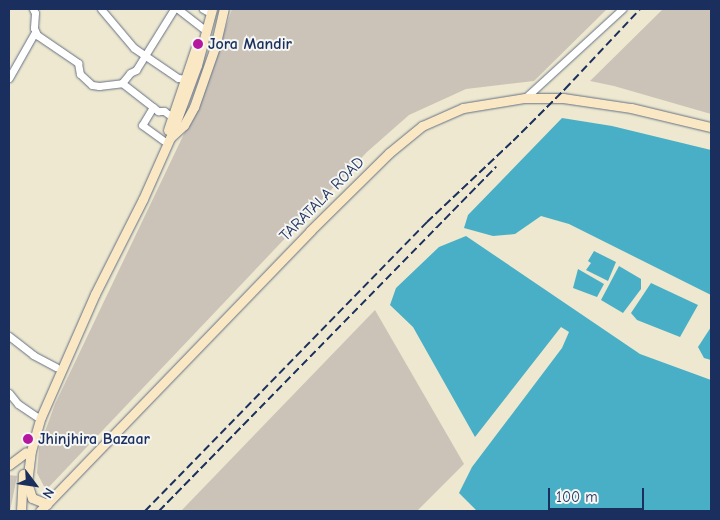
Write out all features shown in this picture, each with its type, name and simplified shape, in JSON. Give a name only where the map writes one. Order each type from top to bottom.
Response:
[{"type":"street","points":[[9,78],[35,32],[36,13],[33,9]]},
{"type":"street","points":[[101,9],[130,44],[178,78],[186,79]]},
{"type":"street","points":[[35,32],[78,63],[80,74],[92,85],[99,86],[122,83],[131,72],[136,70],[176,9],[202,28]]},
{"type":"street","points":[[21,511],[28,456],[36,416],[56,367],[138,200],[167,136],[171,116],[186,79],[207,9]]},
{"type":"street","points":[[47,504],[35,501],[29,493],[27,479],[28,456],[41,417],[64,361],[167,136],[183,106],[197,65],[207,9]]},
{"type":"street","points":[[167,136],[184,125],[194,107],[215,47],[224,9]]},
{"type":"street","points":[[525,98],[622,9]]},
{"type":"street","points":[[122,83],[153,107],[171,116]]},
{"type":"street","name":"TARATALA ROAD","points":[[40,511],[304,238],[406,138],[436,119],[463,108],[525,98],[563,98],[631,108],[711,127]]},
{"type":"street","points":[[153,107],[142,125],[167,136]]},
{"type":"street","points":[[9,336],[33,355],[56,367]]},
{"type":"street","points":[[9,393],[18,404],[36,416]]},
{"type":"street","points":[[9,465],[28,456]]},
{"type":"shaded area","points":[[232,9],[607,9],[534,81],[466,89],[409,115],[367,152],[46,490],[37,473],[39,448],[55,404],[204,92]]},
{"type":"shaded area","points":[[663,9],[711,9],[711,114],[590,81]]},
{"type":"shaded area","points":[[375,310],[464,464],[417,511],[181,511]]},
{"type":"shaded area","points":[[9,475],[17,476],[10,511],[9,511]]},
{"type":"water","points":[[562,118],[612,126],[711,150],[711,295],[569,224],[541,216],[515,234],[493,236],[464,228],[468,215]]},
{"type":"water","points":[[466,236],[640,354],[711,380],[711,511],[477,511],[459,493],[472,467],[562,348],[569,332],[561,327],[475,437],[413,327],[390,305],[396,288],[439,247]]},
{"type":"water","points":[[594,251],[616,262],[608,281],[586,270],[591,263],[588,261]]},
{"type":"water","points":[[619,266],[641,279],[641,289],[623,313],[601,300]]},
{"type":"water","points":[[578,269],[604,284],[597,297],[573,288]]},
{"type":"water","points":[[651,283],[698,305],[680,337],[637,320],[631,313]]},
{"type":"water","points":[[711,327],[711,360],[704,358],[698,347]]},
{"type":"railway","points":[[145,511],[427,222],[565,89],[640,9]]},
{"type":"railway","points":[[159,511],[496,167]]},
{"type":"place","name":"Jora Mandir","points":[[198,44]]},
{"type":"place","name":"Jhinjhira Bazaar","points":[[28,439]]}]
